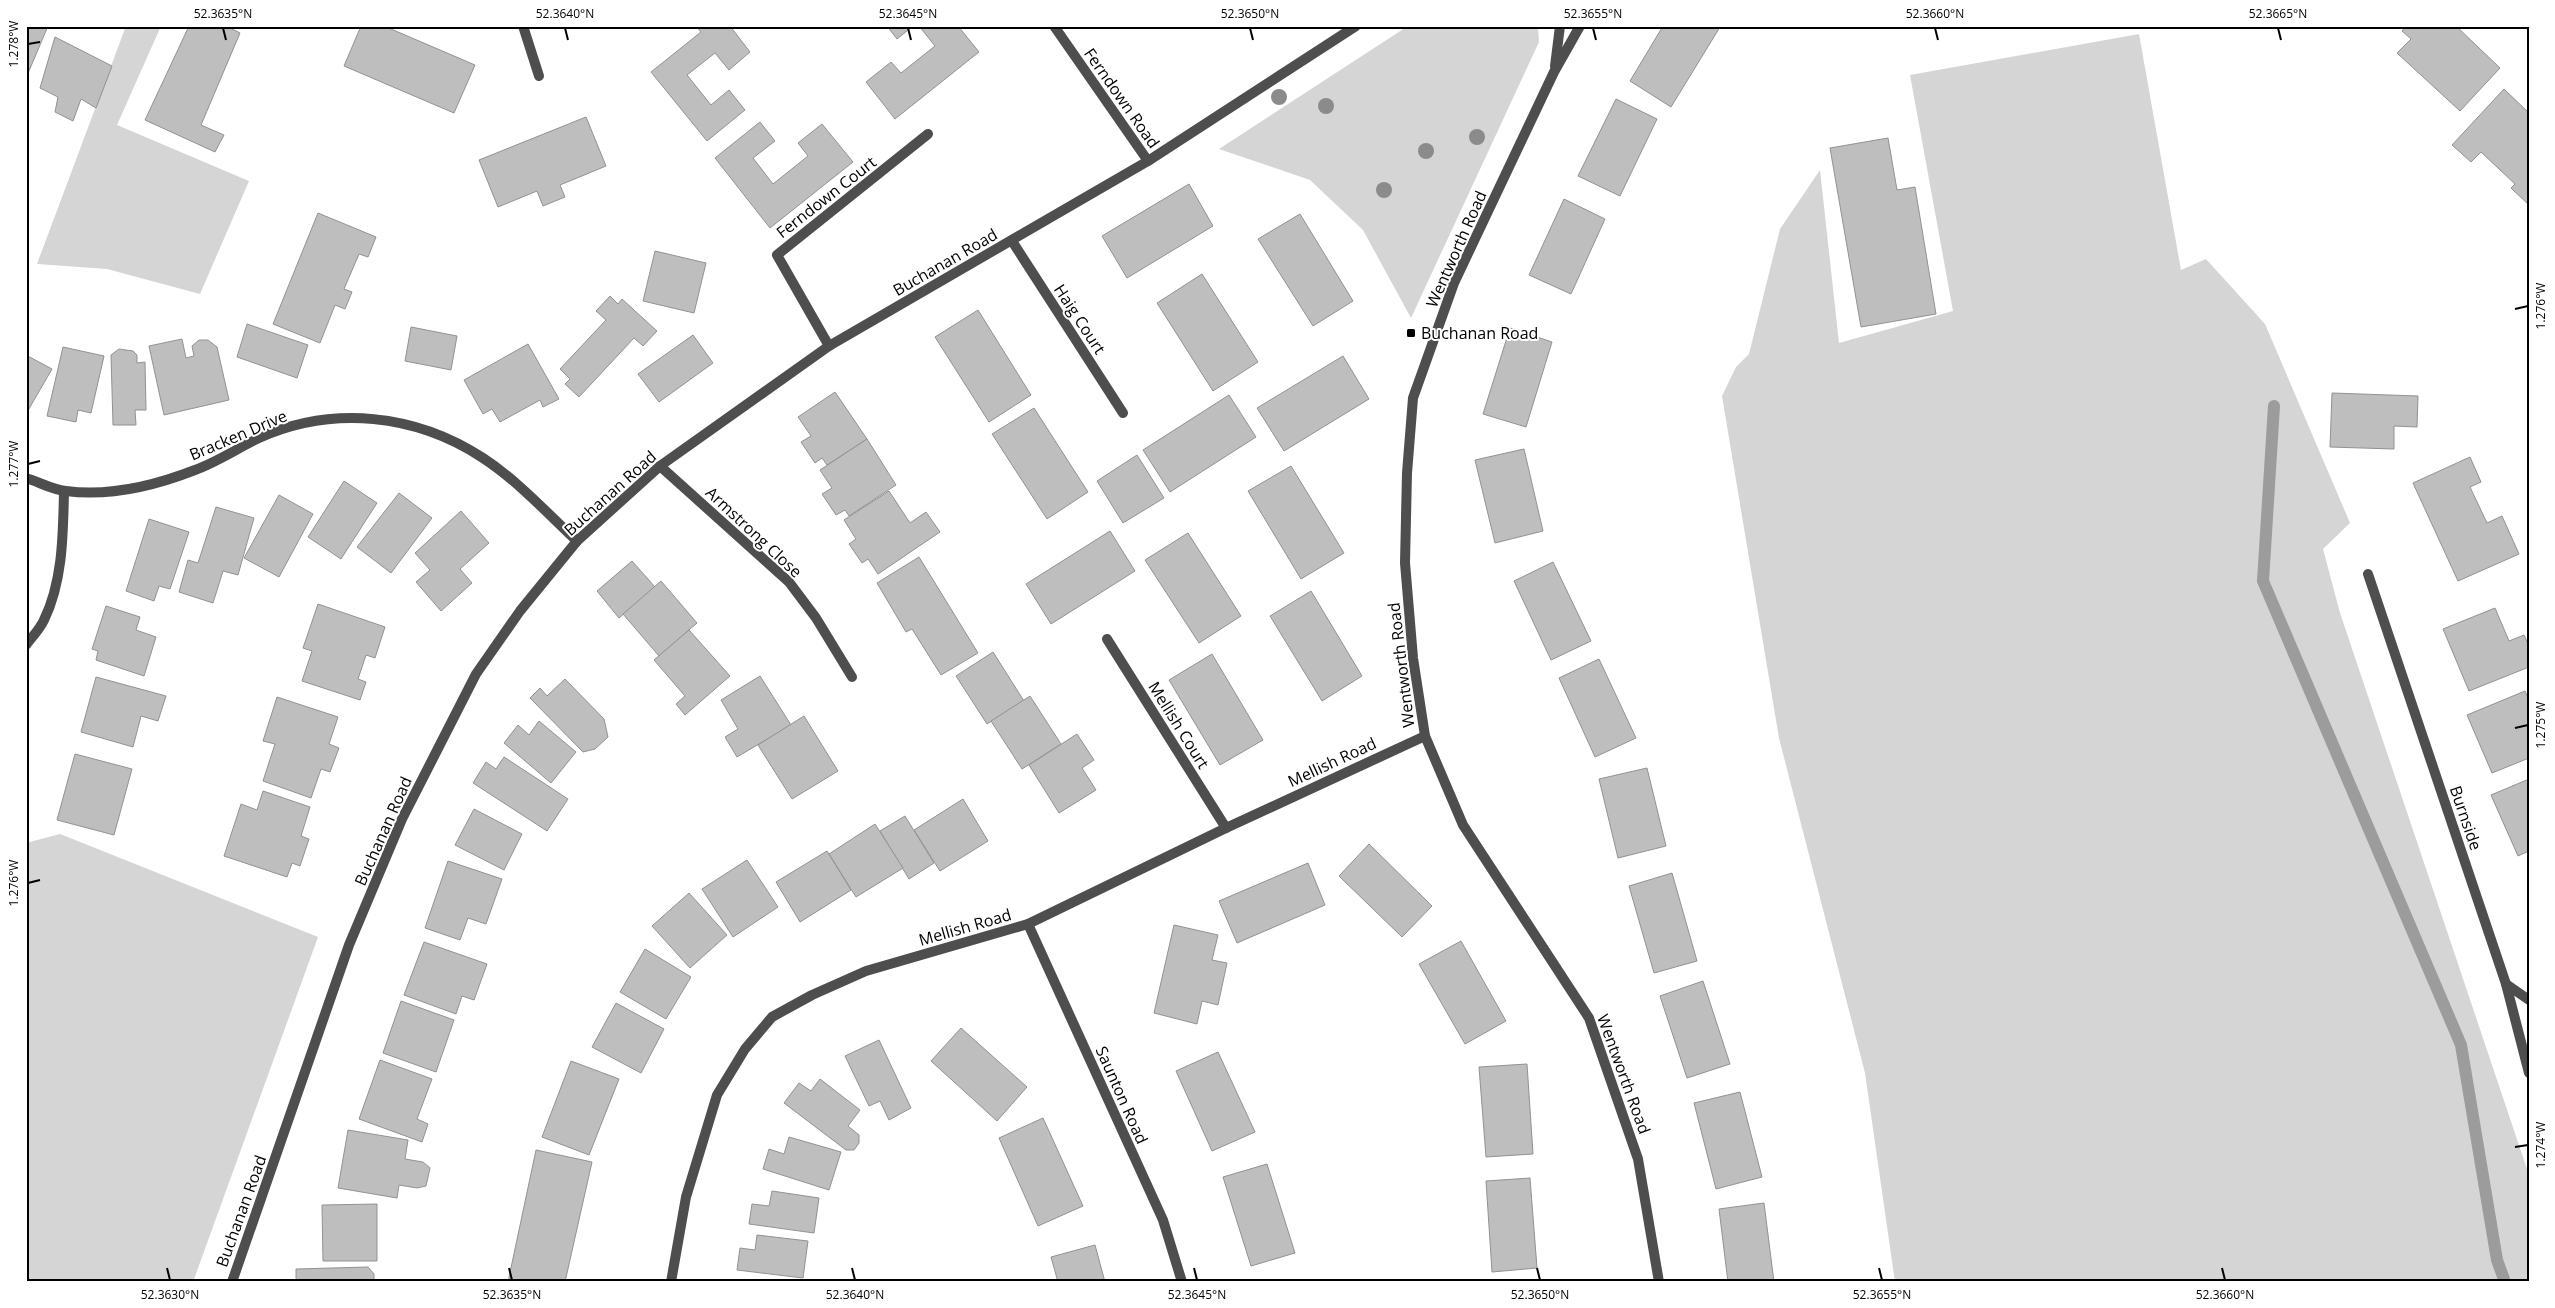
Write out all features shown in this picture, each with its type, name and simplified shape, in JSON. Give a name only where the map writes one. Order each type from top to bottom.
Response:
[{"type":"street","points":[[524,26],[539,76]]},
{"type":"street","name":"Ferndown Road","points":[[1054,26],[1148,161]]},
{"type":"street","name":"Buchanan Road","points":[[232,1282],[349,945],[402,819],[476,674],[520,611],[577,541],[660,466],[829,346],[1148,161],[1356,26]]},
{"type":"street","points":[[1554,72],[1560,26]]},
{"type":"street","name":"Wentworth Road","points":[[1580,26],[1554,72],[1454,282],[1413,398],[1407,473],[1405,563],[1413,658],[1425,736],[1463,825],[1589,1018],[1638,1159],[1659,1282]]},
{"type":"street","name":"Ferndown Court","points":[[829,346],[777,255],[928,134]]},
{"type":"street","name":"Haig Court","points":[[1012,241],[1123,413]]},
{"type":"street","name":"Bracken Drive","points":[[26,478],[64,491],[114,492],[150,485],[196,470],[261,438],[300,425],[346,416],[405,424],[440,436],[482,458],[515,483],[577,541]]},
{"type":"street","name":"Armstrong Close","points":[[660,466],[789,582],[816,618],[852,676]]},
{"type":"street","points":[[26,645],[44,621],[54,589],[62,548],[64,491]]},
{"type":"street","name":"Burnside","points":[[2368,574],[2506,984],[2529,1073]]},
{"type":"street","name":"Mellish Court","points":[[1107,639],[1226,828]]},
{"type":"street","name":"Mellish Road","points":[[671,1282],[686,1196],[717,1095],[745,1049],[772,1017],[866,971],[1028,924],[1226,828],[1425,736]]},
{"type":"street","name":"Saunton Road","points":[[1028,924],[1163,1220],[1182,1282]]},
{"type":"street","points":[[2506,984],[2529,1000]]},
{"type":"shaded area","points":[[126,26],[161,26],[117,125],[249,181],[200,294],[107,269],[37,264]]},
{"type":"shaded area","points":[[1408,26],[1538,26],[1539,42],[1411,318],[1363,230],[1310,180],[1219,149]]},
{"type":"shaded area","points":[[2139,34],[2181,270],[2206,259],[2265,324],[2350,523],[2323,549],[2340,613],[2529,1175],[2529,1282],[1895,1282],[1865,1073],[1779,738],[1722,396],[1736,367],[1749,354],[1780,229],[1820,170],[1839,343],[1953,311],[1910,75]]},
{"type":"shaded area","points":[[60,834],[318,937],[193,1282],[26,1282],[26,843]]},
{"type":"building","points":[[26,26],[48,26],[26,78]]},
{"type":"building","points":[[189,26],[226,26],[240,33],[201,125],[224,135],[215,152],[145,120]]},
{"type":"building","points":[[361,26],[384,26],[475,65],[454,113],[344,66]]},
{"type":"building","points":[[696,26],[730,26],[750,52],[729,70],[715,53],[687,75],[711,105],[729,90],[745,110],[707,141],[651,72],[701,32]]},
{"type":"building","points":[[887,26],[913,26],[897,39]]},
{"type":"building","points":[[919,26],[958,26],[979,52],[895,119],[866,82],[891,62],[901,73],[935,46]]},
{"type":"building","points":[[1663,26],[1720,27],[1671,107],[1630,81]]},
{"type":"building","points":[[2406,26],[2456,26],[2500,68],[2460,111],[2397,53],[2411,39],[2402,31]]},
{"type":"building","points":[[55,37],[112,66],[96,108],[81,99],[73,121],[55,112],[58,97],[40,88]]},
{"type":"building","points":[[2504,89],[2529,113],[2529,205],[2511,188],[2515,184],[2481,152],[2471,162],[2452,145]]},
{"type":"building","points":[[1616,99],[1657,119],[1620,196],[1578,176]]},
{"type":"building","points":[[586,117],[606,166],[560,185],[565,197],[543,206],[537,191],[498,207],[479,160]]},
{"type":"building","points":[[760,122],[775,141],[753,158],[773,184],[808,156],[798,143],[822,124],[853,162],[770,228],[715,158]]},
{"type":"building","points":[[1888,138],[1897,190],[1915,187],[1936,314],[1861,327],[1830,148]]},
{"type":"building","points":[[1189,184],[1213,226],[1127,278],[1102,236]]},
{"type":"building","points":[[1564,199],[1605,219],[1571,294],[1529,275]]},
{"type":"building","points":[[318,213],[376,237],[368,257],[359,254],[344,289],[352,292],[345,309],[335,305],[320,343],[273,324]]},
{"type":"building","points":[[1300,214],[1353,301],[1313,326],[1258,239]]},
{"type":"building","points":[[655,251],[706,263],[694,313],[643,301]]},
{"type":"building","points":[[1202,274],[1258,362],[1213,391],[1157,303]]},
{"type":"building","points":[[610,296],[618,304],[622,299],[657,331],[643,346],[634,338],[579,397],[565,384],[570,379],[560,369],[606,320],[596,311]]},
{"type":"building","points":[[978,310],[1031,395],[989,422],[935,337]]},
{"type":"building","points":[[247,324],[308,345],[297,378],[237,357]]},
{"type":"building","points":[[411,327],[457,336],[451,370],[405,361]]},
{"type":"building","points":[[1510,328],[1552,342],[1526,427],[1483,414]]},
{"type":"building","points":[[693,335],[713,363],[659,402],[638,374]]},
{"type":"building","points":[[182,339],[186,358],[194,356],[192,346],[199,340],[208,340],[217,347],[229,400],[164,415],[149,346]]},
{"type":"building","points":[[528,344],[559,399],[543,407],[540,400],[500,422],[492,409],[483,414],[464,380]]},
{"type":"building","points":[[63,347],[104,356],[91,413],[78,410],[76,422],[47,416]]},
{"type":"building","points":[[119,349],[133,351],[137,355],[137,363],[145,362],[146,410],[135,410],[136,425],[113,425],[111,355]]},
{"type":"building","points":[[26,355],[52,369],[26,414]]},
{"type":"building","points":[[1343,356],[1369,399],[1284,451],[1257,408]]},
{"type":"building","points":[[835,392],[867,439],[827,465],[822,458],[815,463],[801,442],[811,436],[798,417]]},
{"type":"building","points":[[2332,393],[2418,396],[2417,427],[2394,426],[2394,449],[2330,447]]},
{"type":"building","points":[[1229,395],[1256,437],[1170,492],[1143,450]]},
{"type":"building","points":[[1034,408],[1088,492],[1047,519],[992,434]]},
{"type":"building","points":[[867,439],[896,485],[849,516],[845,510],[836,515],[822,494],[832,488],[820,470]]},
{"type":"building","points":[[1524,449],[1543,531],[1495,543],[1475,460]]},
{"type":"building","points":[[1137,455],[1164,498],[1123,523],[1097,481]]},
{"type":"building","points":[[2470,457],[2481,482],[2470,487],[2487,523],[2502,516],[2519,554],[2458,581],[2413,483]]},
{"type":"building","points":[[1291,466],[1344,553],[1301,579],[1248,491]]},
{"type":"building","points":[[344,481],[377,503],[341,559],[308,537]]},
{"type":"building","points":[[889,491],[910,523],[926,512],[940,532],[878,574],[868,559],[862,563],[849,544],[856,539],[844,520]]},
{"type":"building","points":[[399,493],[432,518],[391,573],[357,547]]},
{"type":"building","points":[[279,495],[313,514],[279,577],[244,558]]},
{"type":"building","points":[[216,507],[254,518],[238,575],[223,571],[213,603],[179,592],[188,560],[198,563]]},
{"type":"building","points":[[461,511],[489,543],[460,569],[472,583],[441,611],[416,582],[430,570],[415,553]]},
{"type":"building","points":[[149,519],[189,532],[170,589],[159,586],[154,601],[126,591]]},
{"type":"building","points":[[1110,531],[1135,571],[1051,624],[1026,584]]},
{"type":"building","points":[[1188,533],[1241,616],[1199,643],[1145,560]]},
{"type":"building","points":[[919,557],[978,653],[941,675],[912,629],[906,632],[877,583]]},
{"type":"building","points":[[632,561],[655,587],[619,618],[597,591]]},
{"type":"building","points":[[1553,562],[1591,641],[1551,660],[1514,581]]},
{"type":"building","points":[[661,581],[697,623],[659,656],[623,614]]},
{"type":"building","points":[[1311,591],[1362,676],[1322,701],[1270,616]]},
{"type":"building","points":[[318,604],[385,627],[375,658],[366,655],[358,679],[366,682],[360,700],[302,681],[312,651],[303,648]]},
{"type":"building","points":[[106,606],[140,617],[136,630],[156,637],[144,676],[96,660],[98,651],[92,649]]},
{"type":"building","points":[[2495,608],[2509,641],[2524,635],[2529,646],[2529,667],[2469,691],[2443,629]]},
{"type":"building","points":[[689,630],[730,676],[685,715],[676,704],[685,696],[654,660]]},
{"type":"building","points":[[993,652],[1024,701],[987,724],[956,676]]},
{"type":"building","points":[[1212,654],[1263,740],[1220,765],[1169,680]]},
{"type":"building","points":[[1599,659],[1636,738],[1595,757],[1559,678]]},
{"type":"building","points":[[760,676],[791,725],[737,757],[725,737],[738,729],[721,700]]},
{"type":"building","points":[[96,677],[166,696],[158,721],[141,716],[133,747],[81,732]]},
{"type":"building","points":[[565,679],[604,719],[608,737],[595,749],[583,752],[530,698],[540,688],[547,696]]},
{"type":"building","points":[[2525,691],[2529,700],[2529,758],[2492,773],[2467,715]]},
{"type":"building","points":[[1030,696],[1061,744],[1022,769],[991,721]]},
{"type":"building","points":[[277,697],[338,717],[329,744],[339,748],[330,772],[321,769],[311,798],[263,781],[275,744],[263,741]]},
{"type":"building","points":[[804,716],[838,771],[792,799],[758,745]]},
{"type":"building","points":[[539,721],[576,752],[551,783],[504,743],[518,725],[529,735]]},
{"type":"building","points":[[1077,734],[1094,760],[1082,768],[1096,790],[1059,813],[1029,765]]},
{"type":"building","points":[[75,754],[132,769],[114,835],[57,820]]},
{"type":"building","points":[[504,757],[568,799],[547,831],[473,783],[486,762],[496,769]]},
{"type":"building","points":[[1647,768],[1666,846],[1618,858],[1599,779]]},
{"type":"building","points":[[2529,779],[2529,851],[2518,856],[2491,795]]},
{"type":"building","points":[[263,791],[310,807],[301,836],[309,839],[300,866],[292,863],[287,877],[224,856],[241,804],[257,810]]},
{"type":"building","points":[[963,799],[988,841],[940,871],[914,830]]},
{"type":"building","points":[[474,809],[522,834],[504,870],[455,845]]},
{"type":"building","points":[[905,816],[934,863],[909,879],[880,831]]},
{"type":"building","points":[[875,824],[903,868],[856,897],[829,854]]},
{"type":"building","points":[[1369,844],[1432,906],[1402,937],[1339,876]]},
{"type":"building","points":[[827,851],[851,890],[800,922],[776,882]]},
{"type":"building","points":[[747,860],[778,907],[733,937],[702,889]]},
{"type":"building","points":[[448,861],[502,879],[486,924],[468,918],[460,940],[425,928]]},
{"type":"building","points":[[1308,863],[1325,905],[1237,943],[1219,901]]},
{"type":"building","points":[[1672,873],[1697,961],[1654,973],[1629,886]]},
{"type":"building","points":[[689,893],[727,935],[690,968],[652,926]]},
{"type":"building","points":[[1174,925],[1218,935],[1212,960],[1227,963],[1218,1005],[1202,1001],[1197,1024],[1154,1013]]},
{"type":"building","points":[[1461,941],[1506,1021],[1465,1044],[1419,964]]},
{"type":"building","points":[[424,942],[487,964],[474,1000],[462,996],[456,1014],[404,995]]},
{"type":"building","points":[[645,949],[691,977],[666,1019],[620,992]]},
{"type":"building","points":[[1703,981],[1730,1064],[1687,1078],[1660,996]]},
{"type":"building","points":[[401,1001],[454,1020],[436,1072],[383,1053]]},
{"type":"building","points":[[616,1003],[664,1029],[641,1073],[592,1047]]},
{"type":"building","points":[[961,1028],[1027,1087],[997,1121],[931,1061]]},
{"type":"building","points":[[879,1040],[911,1108],[889,1120],[880,1101],[869,1106],[845,1056]]},
{"type":"building","points":[[1218,1052],[1255,1132],[1212,1151],[1176,1071]]},
{"type":"building","points":[[380,1060],[432,1079],[417,1119],[428,1124],[422,1142],[359,1119]]},
{"type":"building","points":[[571,1061],[619,1079],[589,1155],[542,1137]]},
{"type":"building","points":[[1527,1064],[1533,1154],[1486,1157],[1479,1067]]},
{"type":"building","points":[[820,1079],[860,1110],[848,1126],[859,1135],[859,1143],[854,1150],[846,1150],[784,1103],[799,1083],[811,1091]]},
{"type":"building","points":[[1740,1092],[1762,1177],[1716,1189],[1694,1103]]},
{"type":"building","points":[[1043,1118],[1083,1206],[1038,1226],[999,1138]]},
{"type":"building","points":[[348,1130],[408,1140],[405,1159],[423,1162],[430,1168],[426,1186],[417,1188],[399,1185],[397,1198],[338,1188]]},
{"type":"building","points":[[789,1137],[841,1152],[829,1190],[763,1169],[769,1149],[784,1154]]},
{"type":"building","points":[[536,1150],[592,1162],[565,1282],[508,1282]]},
{"type":"building","points":[[1267,1164],[1295,1253],[1251,1266],[1223,1177]]},
{"type":"building","points":[[1530,1178],[1537,1268],[1492,1272],[1486,1181]]},
{"type":"building","points":[[772,1191],[819,1198],[814,1233],[749,1224],[752,1204],[769,1206]]},
{"type":"building","points":[[1764,1203],[1774,1282],[1728,1282],[1719,1209]]},
{"type":"building","points":[[377,1204],[377,1261],[323,1261],[322,1205]]},
{"type":"building","points":[[757,1235],[808,1241],[803,1278],[737,1270],[740,1248],[755,1250]]},
{"type":"building","points":[[1095,1245],[1105,1282],[1058,1282],[1051,1257]]},
{"type":"building","points":[[368,1267],[374,1274],[374,1282],[296,1282],[296,1269]]},
{"type":"waterway","points":[[2274,406],[2263,581],[2461,1045],[2497,1260],[2505,1282]]},
{"type":"place","name":"Buchanan Road","points":[[1411,333]]}]
